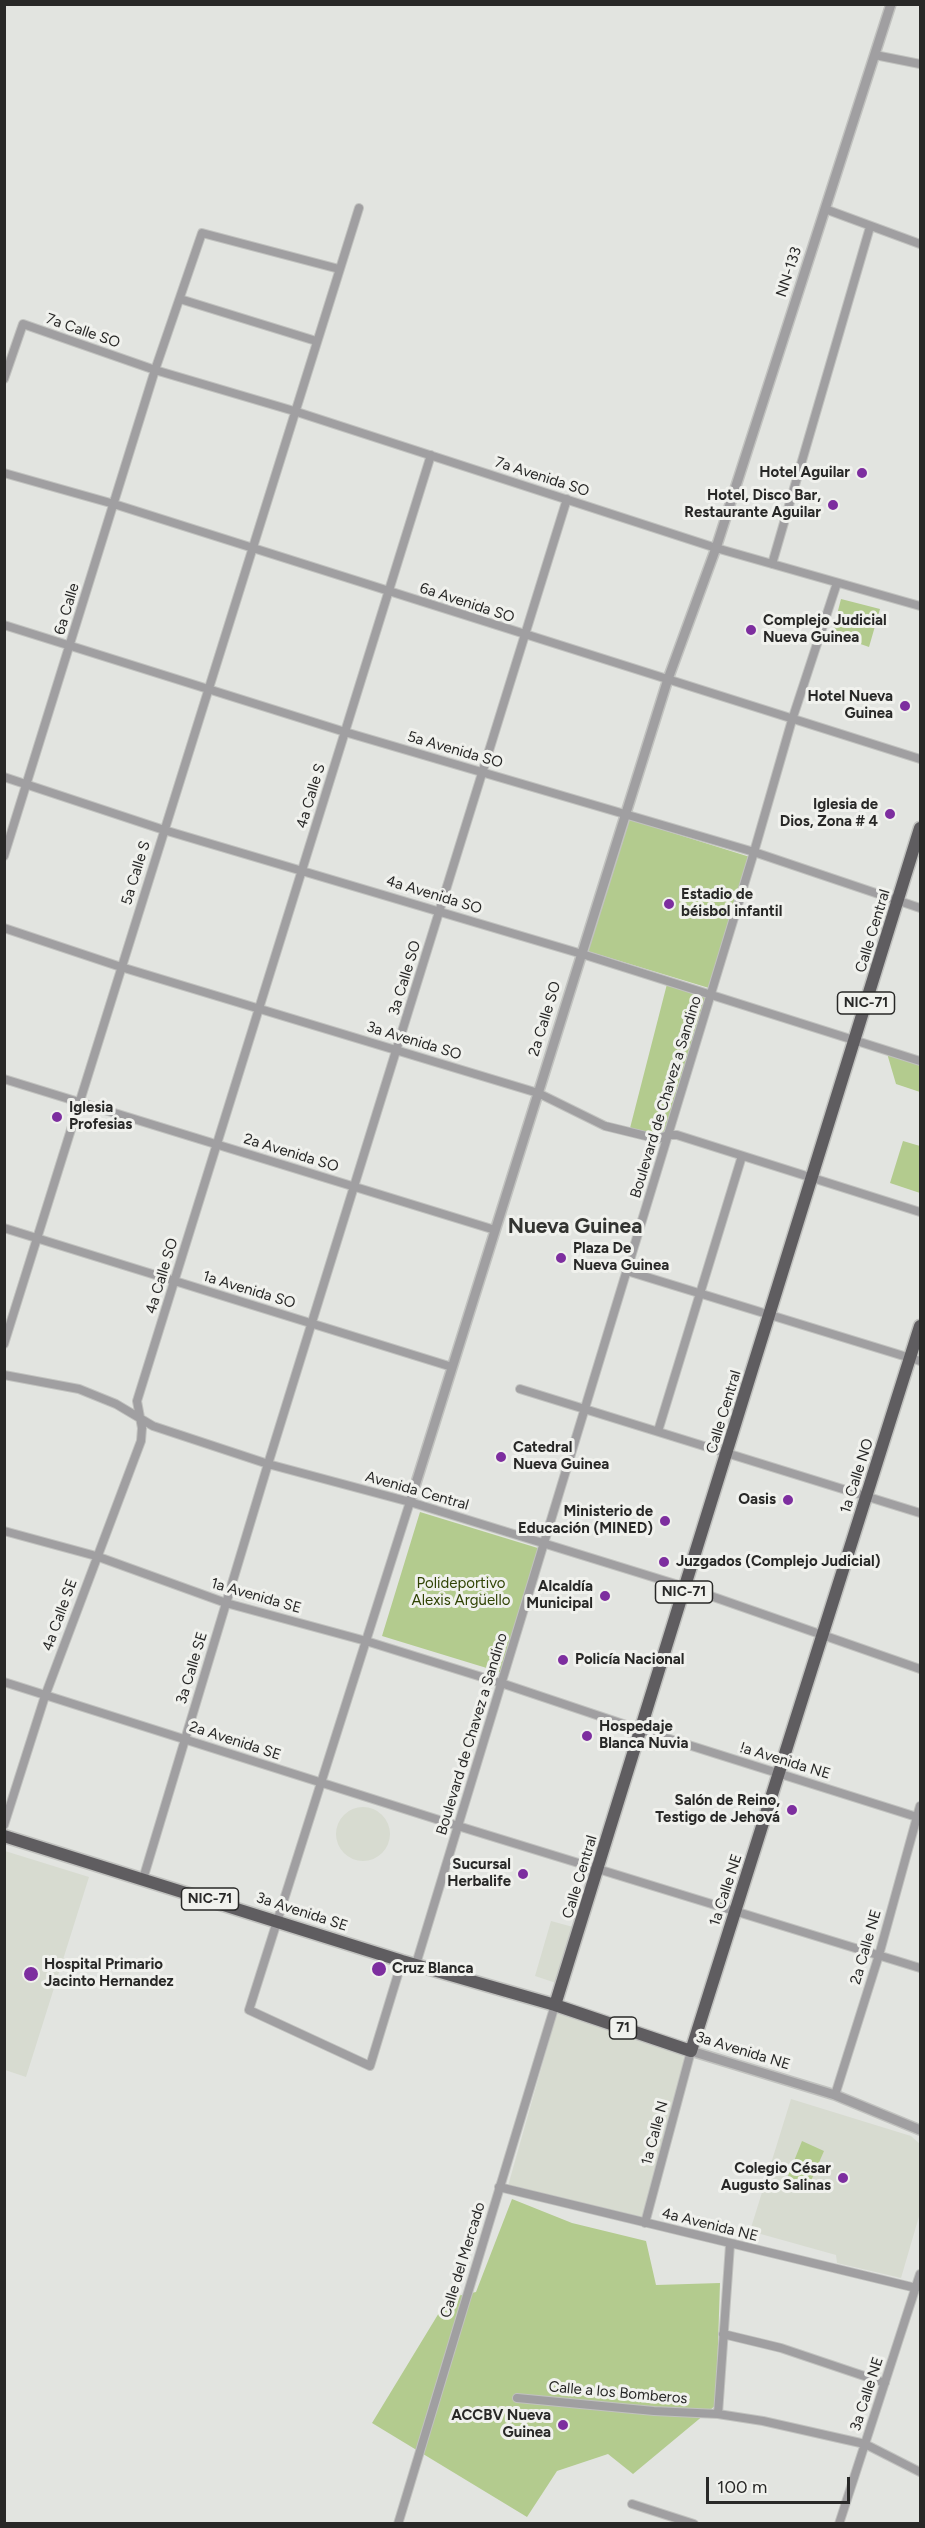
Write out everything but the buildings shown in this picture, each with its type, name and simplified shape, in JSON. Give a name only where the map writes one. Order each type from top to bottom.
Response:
[{"type":"highway","name":"Calle Central","points":[[555,2005],[921,828]]},
{"type":"highway","name":"1a Calle NO","points":[[822,1635],[867,1496],[915,1360],[921,1326]]},
{"type":"highway","name":"1a Calle NE","points":[[691,2051],[822,1635]]},
{"type":"highway","name":"3a Avenida SE","points":[[4,1836],[278,1920],[402,1961],[555,2005]]},
{"type":"highway","name":"3a Avenida NE","points":[[555,2005],[691,2051]]},
{"type":"street","name":"NN-133","points":[[716,548],[891,4]]},
{"type":"street","points":[[875,55],[921,64]]},
{"type":"street","name":"5a Calle S","points":[[4,1344],[359,208]]},
{"type":"street","points":[[825,209],[921,244]]},
{"type":"street","points":[[772,564],[870,227]]},
{"type":"street","name":"6a Calle","points":[[4,856],[155,369],[202,233],[339,269]]},
{"type":"street","points":[[180,299],[316,341]]},
{"type":"street","name":"7a Calle SO","points":[[4,380],[23,324],[155,369]]},
{"type":"street","name":"7a Avenida SO","points":[[155,369],[294,411],[716,548],[921,606]]},
{"type":"street","name":"4a Calle S","points":[[217,1145],[430,455]]},
{"type":"street","name":"6a Avenida SO","points":[[4,473],[114,504],[921,759]]},
{"type":"street","name":"3a Calle SO","points":[[268,1464],[567,499]]},
{"type":"street","name":"2a Calle SO","points":[[410,1502],[668,679],[716,548]]},
{"type":"street","name":"Boulevard de Chavez a Sandino","points":[[416,1964],[754,852],[792,720],[837,583]]},
{"type":"street","name":"5a Avenida SO","points":[[4,625],[345,732],[754,852],[921,908]]},
{"type":"street","name":"4a Avenida SO","points":[[4,777],[164,830],[440,910],[711,993],[921,1061]]},
{"type":"street","name":"3a Avenida SO","points":[[4,928],[122,967],[538,1092],[605,1126],[658,1139],[668,1135],[677,1135],[921,1212]]},
{"type":"street","name":"2a Avenida SO","points":[[4,1079],[495,1230]]},
{"type":"street","name":"4a Calle SO","points":[[139,1416],[137,1401],[217,1145]]},
{"type":"street","points":[[658,1431],[742,1156]]},
{"type":"street","name":"1a Avenida SO","points":[[4,1228],[452,1367]]},
{"type":"street","points":[[627,1271],[915,1360]]},
{"type":"street","name":"Avenida Central","points":[[4,1375],[79,1389],[139,1416],[153,1426],[268,1464],[410,1502],[685,1587],[921,1669]]},
{"type":"street","points":[[520,1389],[921,1513]]},
{"type":"street","name":"4a Calle SE","points":[[4,1826],[45,1696],[141,1441],[139,1416]]},
{"type":"street","name":"3a Calle SE","points":[[143,1879],[268,1464]]},
{"type":"street","points":[[402,1961],[370,2066],[249,2010],[410,1502]]},
{"type":"street","name":"1a Avenida SE","points":[[4,1531],[96,1556],[226,1603],[366,1641],[501,1683]]},
{"type":"street","name":"2a Avenida SE","points":[[4,1682],[458,1826],[921,1968]]},
{"type":"street","name":"!a Avenida NE","points":[[501,1683],[919,1818]]},
{"type":"street","name":"2a Calle NE","points":[[835,2095],[879,1955],[921,1806]]},
{"type":"street","name":"Calle del Mercado","points":[[398,2523],[555,2005]]},
{"type":"street","name":"3a Avenida NE","points":[[691,2051],[835,2095],[921,2130]]},
{"type":"street","name":"1a Calle N","points":[[645,2223],[691,2051]]},
{"type":"street","name":"4a Avenida NE","points":[[499,2187],[730,2245],[916,2288]]},
{"type":"street","points":[[718,2414],[730,2245]]},
{"type":"street","name":"3a Calle NE","points":[[839,2523],[921,2274]]},
{"type":"street","points":[[723,2334],[782,2348],[885,2384]]},
{"type":"street","name":"Calle a los Bomberos","points":[[517,2398],[654,2411],[718,2414],[800,2428],[865,2444],[921,2472]]},
{"type":"street","points":[[632,2504],[691,2523]]},
{"type":"shaded area","points":[[363,1807],[373,1809],[382,1815],[388,1824],[390,1834],[388,1844],[382,1853],[373,1859],[363,1861],[353,1859],[344,1853],[338,1844],[336,1834],[338,1824],[344,1815],[353,1809]]},
{"type":"shaded area","name":"Hospital Primario Jacinto Hernandez","points":[[5,1851],[89,1877],[26,2077],[5,2070]]},
{"type":"shaded area","points":[[551,1921],[573,1927],[556,1983],[535,1976]]},
{"type":"shaded area","points":[[558,2009],[691,2051],[644,2222],[508,2186]]},
{"type":"shaded area","name":"Colegio César Augusto Salinas","points":[[791,2099],[911,2136],[920,2144],[920,2213],[901,2278],[837,2263],[836,2255],[750,2231]]},
{"type":"green space","points":[[841,599],[880,609],[869,647],[832,634]]},
{"type":"green space","name":"Estadio de béisbol infantil","points":[[628,819],[750,857],[709,988],[587,951]]},
{"type":"green space","points":[[667,984],[707,997],[667,1129],[660,1135],[629,1132]]},
{"type":"green space","points":[[886,1050],[920,1061],[920,1092],[896,1084]]},
{"type":"green space","points":[[903,1141],[920,1146],[920,1193],[890,1183]]},
{"type":"green space","name":"Polideportivo Alexis Argüello","points":[[420,1512],[541,1549],[503,1673],[382,1636]]},
{"type":"green space","points":[[802,2141],[824,2151],[807,2190],[786,2181]]},
{"type":"green space","points":[[512,2199],[572,2223],[646,2241],[656,2285],[720,2283],[716,2405],[633,2474],[608,2454],[557,2471],[527,2517],[372,2423],[448,2298],[476,2292]]},
{"type":"place","name":"Hotel Aguilar","points":[[862,473]]},
{"type":"place","name":"Hotel, Disco Bar, Restaurante Aguilar","points":[[833,505]]},
{"type":"place","name":"Complejo Judicial Nueva Guinea","points":[[751,630]]},
{"type":"place","name":"Hotel Nueva Guinea","points":[[905,706]]},
{"type":"place","name":"Iglesia de Dios, Zona # 4","points":[[890,814]]},
{"type":"place","name":"Estadio de béisbol infantil","points":[[669,904]]},
{"type":"place","name":"Iglesia Profesias","points":[[57,1117]]},
{"type":"place","name":"Plaza De Nueva Guinea","points":[[561,1258]]},
{"type":"place","name":"Catedral Nueva Guinea","points":[[501,1457]]},
{"type":"place","name":"Oasis","points":[[788,1500]]},
{"type":"place","name":"Ministerio de Educación (MINED)","points":[[665,1521]]},
{"type":"place","name":"Juzgados (Complejo Judicial)","points":[[664,1562]]},
{"type":"place","name":"Alcaldía Municipal","points":[[605,1596]]},
{"type":"place","name":"Policía Nacional","points":[[563,1660]]},
{"type":"place","name":"Hospedaje Blanca Nuvia","points":[[587,1736]]},
{"type":"place","name":"Salón de Reino, Testigo de Jehová","points":[[792,1810]]},
{"type":"place","name":"Sucursal Herbalife","points":[[523,1874]]},
{"type":"place","name":"Cruz Blanca","points":[[379,1969]]},
{"type":"place","name":"Hospital Primario Jacinto Hernandez","points":[[31,1974]]},
{"type":"place","name":"Colegio César Augusto Salinas","points":[[843,2178]]},
{"type":"place","name":"ACCBV Nueva Guinea","points":[[563,2425]]},
{"type":"district","name":"Nueva Guinea","points":[[575,1227]]}]
